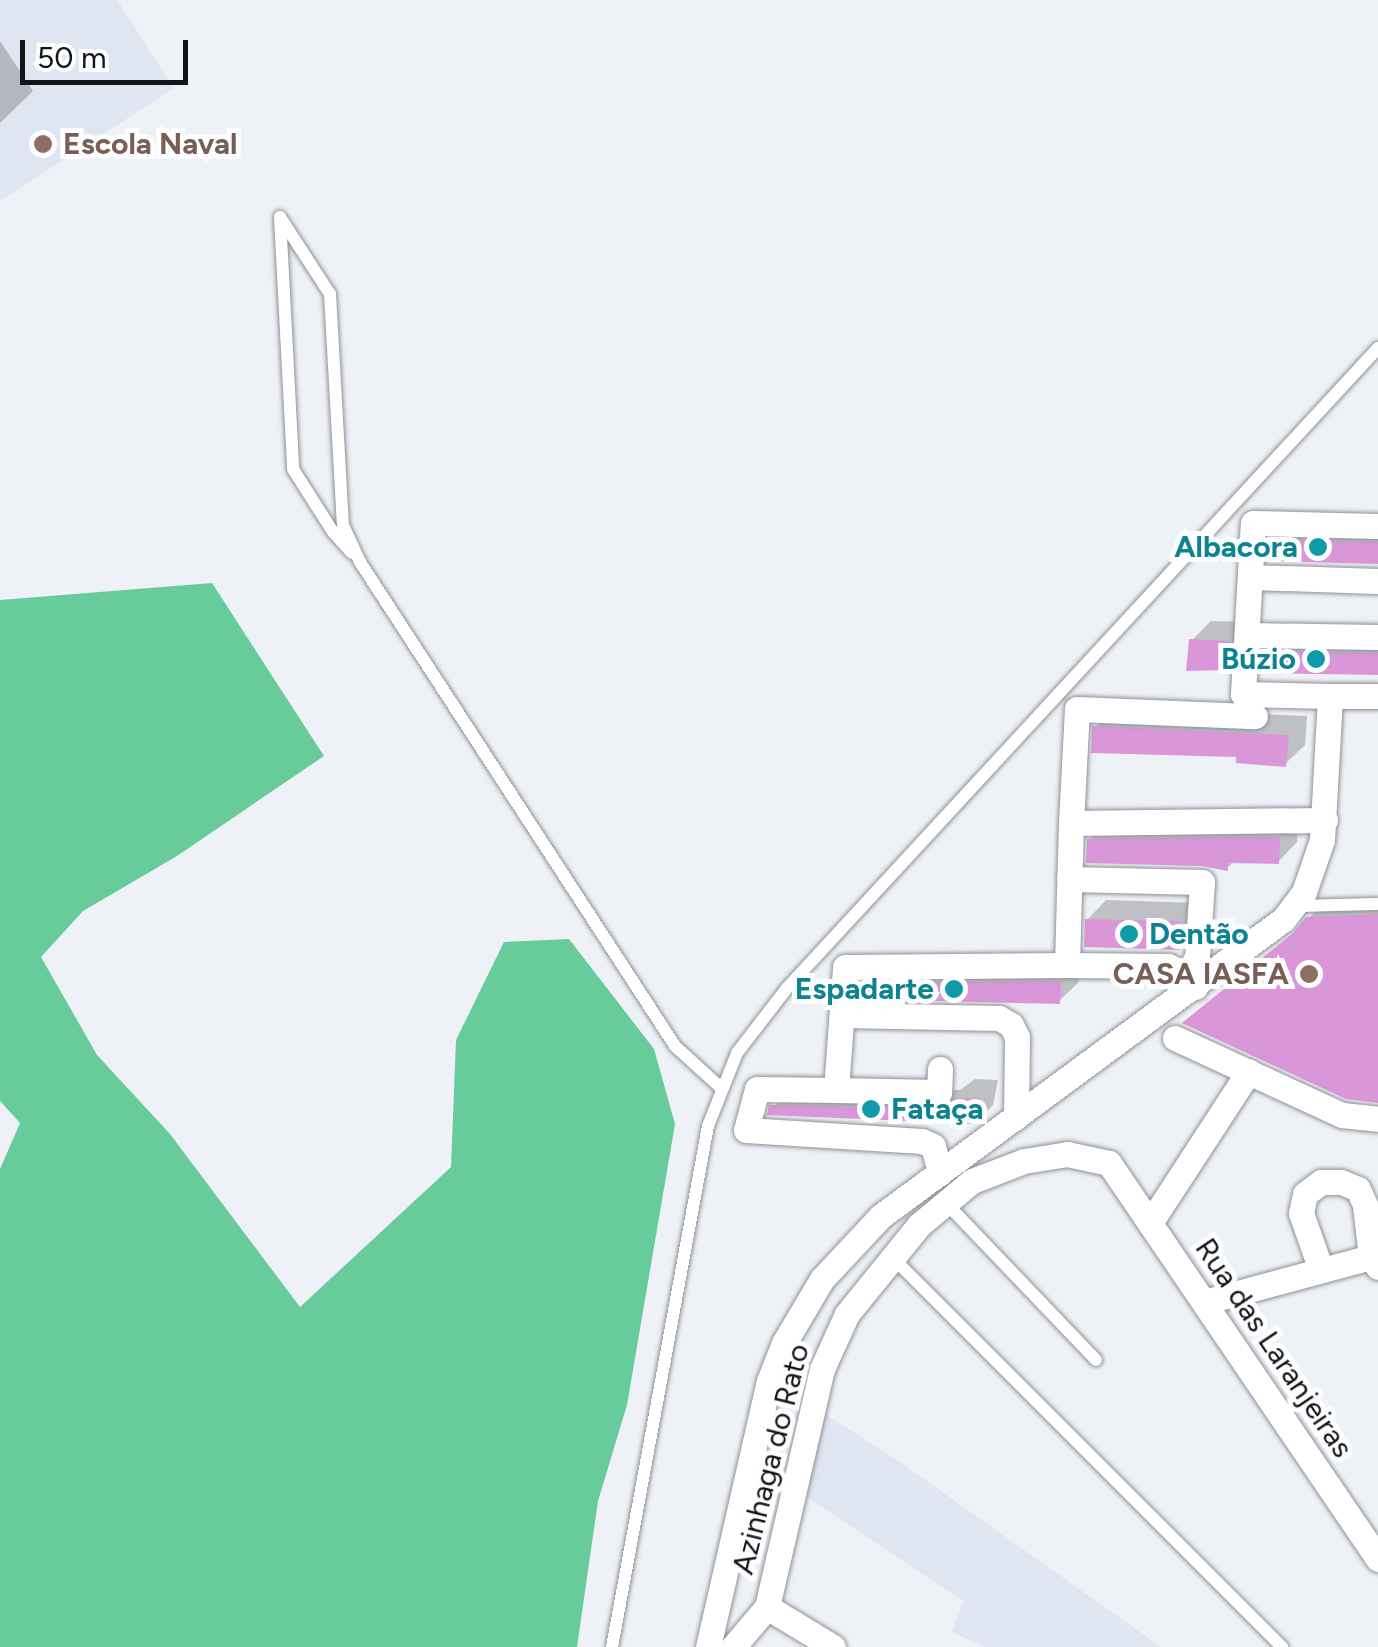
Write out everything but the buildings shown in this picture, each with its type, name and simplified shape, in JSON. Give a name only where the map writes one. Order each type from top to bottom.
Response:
[{"type":"street","points":[[1378,526],[1253,522],[1243,694],[1378,696]]},
{"type":"street","points":[[1250,576],[1378,581]]},
{"type":"street","points":[[1247,635],[1378,638]]},
{"type":"street","points":[[708,1647],[756,1430],[784,1344],[822,1279],[846,1248],[881,1216],[1263,938],[1296,906],[1315,868],[1325,820],[1330,696]]},
{"type":"street","points":[[1067,965],[1077,710],[1254,716]]},
{"type":"street","points":[[1070,823],[1325,820]]},
{"type":"street","points":[[1069,880],[1202,882],[1196,987]]},
{"type":"street","points":[[836,1090],[845,967],[1168,966],[1196,987]]},
{"type":"street","points":[[842,1014],[1000,1018],[1011,1024],[1016,1037],[1016,1117]]},
{"type":"street","points":[[1175,1038],[1342,1116],[1378,1119]]},
{"type":"street","points":[[940,1069],[939,1092],[757,1089],[746,1130],[922,1141],[933,1146],[940,1173]]},
{"type":"street","points":[[1150,1222],[1249,1071]]},
{"type":"street","name":"Azinhaga do Rato","points":[[733,1647],[768,1607],[822,1368],[847,1314],[892,1256],[972,1182],[1024,1161],[1067,1154],[1109,1163],[1150,1222]]},
{"type":"street","points":[[1204,1302],[1321,1270],[1376,1260],[1366,1206],[1358,1189],[1341,1182],[1320,1182],[1306,1194],[1301,1213],[1321,1270]]},
{"type":"street","name":"Rua das Laranjeiras","points":[[1150,1222],[1378,1559]]},
{"type":"street","points":[[768,1607],[834,1647]]},
{"type":"lane","points":[[360,562],[332,532],[293,469],[280,217],[330,294],[343,525],[360,562],[675,1046],[720,1087]]},
{"type":"lane","points":[[612,1647],[708,1126],[720,1087],[757,1023],[1378,348]]},
{"type":"lane","points":[[1296,906],[1378,904]]},
{"type":"lane","points":[[946,1203],[1096,1360]]},
{"type":"lane","points":[[892,1256],[1282,1647]]},
{"type":"shaded area","name":"Escola Naval","points":[[0,0],[117,0],[174,88],[0,201]]},
{"type":"shaded area","points":[[820,1411],[900,1462],[1161,1647],[985,1647],[952,1632],[963,1601],[807,1497]]},
{"type":"green space","points":[[212,583],[324,756],[177,856],[83,911],[41,957],[97,1055],[170,1134],[300,1307],[451,1167],[456,1040],[504,942],[569,939],[654,1049],[675,1124],[627,1405],[598,1501],[577,1647],[0,1647],[0,1169],[20,1123],[0,1101],[0,600]]},
{"type":"place","name":"Escola Naval","points":[[43,144]]},
{"type":"place","name":"Albacora","points":[[1318,547]]},
{"type":"place","name":"Búzio","points":[[1316,659]]},
{"type":"place","name":"Dentão","points":[[1129,934]]},
{"type":"place","name":"CASA IASFA","points":[[1309,974]]},
{"type":"place","name":"Espadarte","points":[[954,989]]},
{"type":"place","name":"Fataça","points":[[871,1109]]}]
